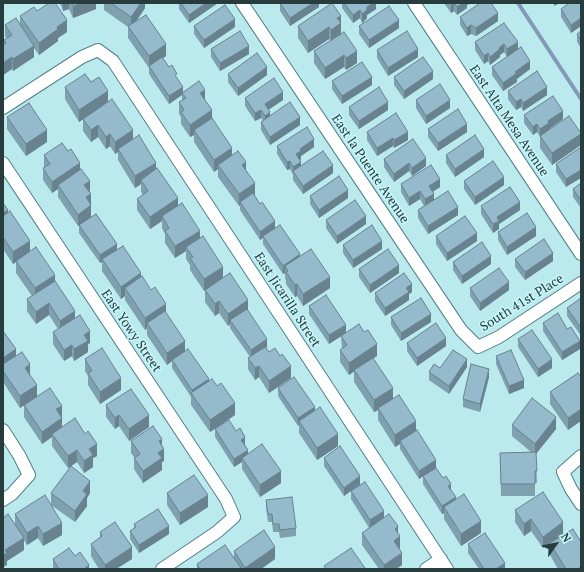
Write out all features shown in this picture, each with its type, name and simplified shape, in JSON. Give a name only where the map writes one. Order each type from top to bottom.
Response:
[{"type":"street","name":"East la Puente Avenue","points":[[242,3],[461,330],[478,347]]},
{"type":"street","name":"East Alta Mesa Avenue","points":[[414,3],[581,254]]},
{"type":"street","name":"East Jicarilla Street","points":[[3,108],[82,57],[98,50],[112,61],[444,564]]},
{"type":"street","name":"East Yowy Street","points":[[3,163],[226,499],[234,517],[217,532],[162,569]]},
{"type":"street","name":"South 41st Place","points":[[478,347],[499,337],[581,282]]},
{"type":"street","points":[[3,430],[19,455],[28,475],[12,494],[3,500]]},
{"type":"street","points":[[581,456],[563,472],[571,490],[581,504]]},
{"type":"street","points":[[426,569],[444,564]]},
{"type":"building","points":[[49,3],[55,3],[67,20],[57,27],[58,29],[39,43],[20,16],[34,7],[37,11]]},
{"type":"building","points":[[72,3],[82,3],[73,6]]},
{"type":"building","points":[[111,3],[141,3],[131,17]]},
{"type":"building","points":[[181,3],[206,3],[189,15]]},
{"type":"building","points":[[280,3],[313,3],[290,18]]},
{"type":"building","points":[[332,3],[341,16],[337,18],[341,23],[331,30],[329,27],[308,41],[298,26]]},
{"type":"building","points":[[344,3],[373,3],[367,7],[367,10],[362,14],[360,10],[353,15]]},
{"type":"building","points":[[454,3],[463,3],[457,7]]},
{"type":"building","points":[[480,3],[491,3],[498,13],[476,28],[471,25],[467,28],[460,17]]},
{"type":"building","points":[[569,3],[581,3],[581,18],[571,25],[561,9]]},
{"type":"building","points":[[225,5],[235,19],[204,40],[194,26]]},
{"type":"building","points":[[389,6],[399,20],[369,40],[359,26]]},
{"type":"building","points":[[146,15],[166,44],[149,56],[128,26]]},
{"type":"building","points":[[16,18],[34,46],[13,59],[12,57],[3,63],[3,45],[6,43],[4,40],[12,35],[5,25]]},
{"type":"building","points":[[504,23],[518,42],[507,49],[504,44],[490,57],[488,53],[484,56],[475,42]]},
{"type":"building","points":[[240,31],[249,46],[220,63],[211,49]]},
{"type":"building","points":[[407,31],[418,49],[388,68],[377,50]]},
{"type":"building","points":[[581,31],[581,40],[577,34]]},
{"type":"building","points":[[344,32],[357,51],[346,58],[344,55],[325,68],[314,51]]},
{"type":"building","points":[[521,47],[530,61],[503,83],[492,67]]},
{"type":"building","points":[[257,53],[267,67],[238,88],[228,74]]},
{"type":"building","points":[[162,57],[169,67],[172,65],[177,74],[175,75],[183,87],[169,96],[149,66]]},
{"type":"building","points":[[423,57],[433,71],[404,91],[394,77]]},
{"type":"building","points":[[362,62],[372,77],[342,96],[332,81]]},
{"type":"building","points":[[537,71],[547,87],[523,103],[521,99],[516,102],[508,91]]},
{"type":"building","points":[[85,74],[91,82],[99,77],[108,91],[79,110],[65,87]]},
{"type":"building","points":[[274,78],[283,92],[265,104],[270,112],[265,116],[261,110],[255,113],[245,98]]},
{"type":"building","points":[[199,81],[205,90],[200,93],[212,110],[190,125],[181,112],[184,110],[179,102],[186,98],[182,93]]},
{"type":"building","points":[[440,84],[450,100],[426,116],[416,100]]},
{"type":"building","points":[[379,87],[388,102],[359,121],[349,107]]},
{"type":"building","points":[[553,96],[563,111],[548,121],[549,123],[540,129],[537,124],[533,127],[524,115]]},
{"type":"building","points":[[112,99],[133,130],[115,142],[110,134],[106,137],[98,125],[91,130],[83,119]]},
{"type":"building","points":[[290,102],[300,117],[270,137],[261,122]]},
{"type":"building","points":[[29,103],[47,130],[26,144],[7,117]]},
{"type":"building","points":[[458,109],[467,124],[438,143],[428,129]]},
{"type":"building","points":[[396,113],[408,132],[394,140],[393,138],[377,148],[367,132]]},
{"type":"building","points":[[569,116],[581,134],[552,153],[540,136]]},
{"type":"building","points":[[212,118],[232,148],[214,160],[194,130]]},
{"type":"building","points":[[307,127],[314,139],[300,149],[301,151],[296,154],[301,162],[293,167],[290,161],[287,162],[277,146]]},
{"type":"building","points":[[139,135],[156,163],[135,176],[118,149]]},
{"type":"building","points":[[475,135],[484,149],[455,169],[446,155]]},
{"type":"building","points":[[413,139],[426,158],[412,168],[409,163],[394,174],[384,159]]},
{"type":"building","points":[[62,143],[68,151],[71,149],[80,163],[52,182],[43,168],[50,164],[44,155]]},
{"type":"building","points":[[581,147],[581,170],[566,179],[556,164]]},
{"type":"building","points":[[238,151],[246,162],[242,165],[255,183],[239,194],[218,165]]},
{"type":"building","points":[[323,151],[333,165],[303,186],[293,171]]},
{"type":"building","points":[[493,161],[504,177],[475,197],[464,181]]},
{"type":"building","points":[[431,165],[440,179],[429,186],[434,194],[425,199],[420,191],[409,198],[401,184]]},
{"type":"building","points":[[157,168],[178,198],[150,217],[137,199],[148,191],[141,180]]},
{"type":"building","points":[[81,169],[90,181],[84,185],[91,194],[86,197],[91,205],[78,215],[58,185]]},
{"type":"building","points":[[339,176],[348,190],[319,210],[310,196]]},
{"type":"building","points":[[581,183],[581,200],[573,189]]},
{"type":"building","points":[[510,187],[520,202],[497,217],[499,221],[493,224],[481,206]]},
{"type":"building","points":[[448,191],[458,207],[428,226],[418,210]]},
{"type":"building","points":[[253,193],[260,204],[262,202],[275,221],[260,232],[240,202]]},
{"type":"building","points":[[355,200],[366,216],[337,236],[326,220]]},
{"type":"building","points":[[3,203],[8,210],[3,213]]},
{"type":"building","points":[[182,203],[200,231],[175,246],[165,231],[169,228],[162,216]]},
{"type":"building","points":[[10,211],[30,241],[13,252],[3,237],[3,216]]},
{"type":"building","points":[[527,213],[536,227],[507,247],[498,232]]},
{"type":"building","points":[[96,214],[117,244],[100,255],[79,225]]},
{"type":"building","points":[[465,216],[477,233],[447,253],[436,236]]},
{"type":"building","points":[[280,225],[300,254],[283,266],[263,236]]},
{"type":"building","points":[[372,225],[382,241],[353,260],[343,245]]},
{"type":"building","points":[[203,236],[223,267],[204,279],[190,258],[193,257],[186,247]]},
{"type":"building","points":[[544,239],[553,253],[525,272],[515,259]]},
{"type":"building","points":[[482,242],[491,256],[462,276],[453,262]]},
{"type":"building","points":[[123,246],[141,273],[121,287],[102,259]]},
{"type":"building","points":[[36,247],[55,275],[35,288],[16,261]]},
{"type":"building","points":[[311,249],[330,277],[303,294],[297,284],[295,285],[286,272],[288,271],[285,266]]},
{"type":"building","points":[[388,249],[399,265],[370,285],[359,269]]},
{"type":"building","points":[[499,268],[509,282],[480,303],[470,288]]},
{"type":"building","points":[[230,273],[248,300],[228,314],[219,301],[215,304],[205,290]]},
{"type":"building","points":[[404,273],[412,284],[406,288],[409,292],[385,308],[375,293]]},
{"type":"building","points":[[142,276],[151,290],[155,287],[166,304],[145,318],[125,288]]},
{"type":"building","points":[[55,281],[75,311],[60,321],[49,303],[36,312],[27,299]]},
{"type":"building","points":[[326,295],[346,325],[329,335],[309,306]]},
{"type":"building","points":[[421,298],[431,314],[401,333],[391,317]]},
{"type":"building","points":[[581,298],[581,328],[567,308]]},
{"type":"building","points":[[247,309],[267,339],[251,350],[230,320]]},
{"type":"building","points":[[165,311],[185,341],[167,353],[147,323]]},
{"type":"building","points":[[558,313],[567,329],[571,327],[580,341],[562,352],[543,323]]},
{"type":"building","points":[[80,315],[90,331],[84,335],[88,341],[74,349],[72,345],[64,350],[53,332]]},
{"type":"building","points":[[436,323],[446,338],[417,358],[407,343]]},
{"type":"building","points":[[359,324],[364,332],[368,330],[377,344],[349,363],[340,350],[347,345],[341,336]]},
{"type":"building","points":[[532,330],[552,359],[538,369],[518,339]]},
{"type":"building","points":[[3,331],[16,349],[3,358]]},
{"type":"building","points":[[265,347],[269,352],[275,348],[280,356],[282,354],[291,366],[269,381],[259,366],[255,368],[248,358]]},
{"type":"building","points":[[102,348],[121,378],[100,392],[88,373],[92,371],[85,359]]},
{"type":"building","points":[[188,349],[209,379],[192,390],[172,360]]},
{"type":"building","points":[[453,350],[467,359],[449,386],[429,372],[434,364],[440,368]]},
{"type":"building","points":[[511,350],[524,380],[509,386],[496,356]]},
{"type":"building","points":[[22,352],[30,364],[25,368],[37,385],[20,396],[3,371],[3,364]]},
{"type":"building","points":[[373,358],[393,388],[374,400],[354,370]]},
{"type":"building","points":[[471,364],[489,369],[480,404],[463,399]]},
{"type":"building","points":[[578,373],[581,377],[581,409],[568,418],[550,392]]},
{"type":"building","points":[[294,377],[315,407],[298,418],[278,388]]},
{"type":"building","points":[[212,379],[217,386],[221,383],[235,403],[210,420],[191,393]]},
{"type":"building","points":[[50,388],[62,406],[56,409],[62,418],[42,432],[24,405]]},
{"type":"building","points":[[131,389],[149,415],[129,429],[119,415],[115,418],[106,405]]},
{"type":"building","points":[[399,395],[416,421],[395,435],[378,408]]},
{"type":"building","points":[[532,398],[556,417],[535,444],[512,425]]},
{"type":"building","points":[[320,407],[338,434],[317,448],[299,421]]},
{"type":"building","points":[[75,418],[85,434],[88,431],[97,444],[89,449],[93,455],[84,461],[77,450],[68,456],[52,434]]},
{"type":"building","points":[[229,420],[236,431],[240,428],[245,437],[241,440],[248,450],[234,459],[215,429]]},
{"type":"building","points":[[153,426],[162,439],[159,441],[164,449],[158,453],[162,458],[143,471],[134,458],[140,454],[131,441]]},
{"type":"building","points":[[417,430],[436,460],[419,471],[400,441]]},
{"type":"building","points":[[262,444],[281,471],[260,485],[242,458]]},
{"type":"building","points":[[340,446],[360,476],[344,488],[324,458]]},
{"type":"building","points":[[536,452],[537,471],[535,471],[535,484],[501,484],[500,453]]},
{"type":"building","points":[[71,466],[90,481],[83,491],[87,494],[75,511],[51,493]]},
{"type":"building","points":[[436,468],[443,478],[446,476],[451,484],[448,486],[456,497],[442,506],[423,476]]},
{"type":"building","points":[[194,475],[208,495],[180,513],[167,493]]},
{"type":"building","points":[[365,482],[384,511],[370,520],[351,491]]},
{"type":"building","points":[[543,492],[563,522],[543,537],[531,519],[524,524],[515,510]]},
{"type":"building","points":[[464,494],[481,521],[461,534],[444,507]]},
{"type":"building","points":[[45,495],[62,523],[43,534],[38,526],[27,533],[15,514]]},
{"type":"building","points":[[292,497],[296,528],[280,530],[279,524],[273,524],[272,514],[268,514],[266,500]]},
{"type":"building","points":[[158,509],[169,526],[139,545],[130,531],[136,527],[134,524]]},
{"type":"building","points":[[8,514],[24,538],[5,550],[7,553],[3,555],[3,518]]},
{"type":"building","points":[[389,514],[398,526],[395,529],[400,536],[394,541],[402,553],[384,565],[362,533]]},
{"type":"building","points":[[115,522],[132,547],[105,565],[91,544],[102,536],[100,532]]},
{"type":"building","points":[[573,529],[581,542],[581,567],[577,569],[566,569],[550,543]]},
{"type":"building","points":[[264,530],[275,547],[245,568],[234,551]]},
{"type":"building","points":[[485,533],[505,563],[496,569],[484,569],[468,544]]},
{"type":"building","points":[[225,545],[241,568],[200,569],[197,564]]},
{"type":"building","points":[[69,548],[75,556],[80,552],[89,565],[84,569],[59,569],[53,559]]},
{"type":"building","points":[[351,548],[365,568],[364,569],[326,569],[324,566]]},
{"type":"waterway","points":[[518,3],[581,99]]}]
